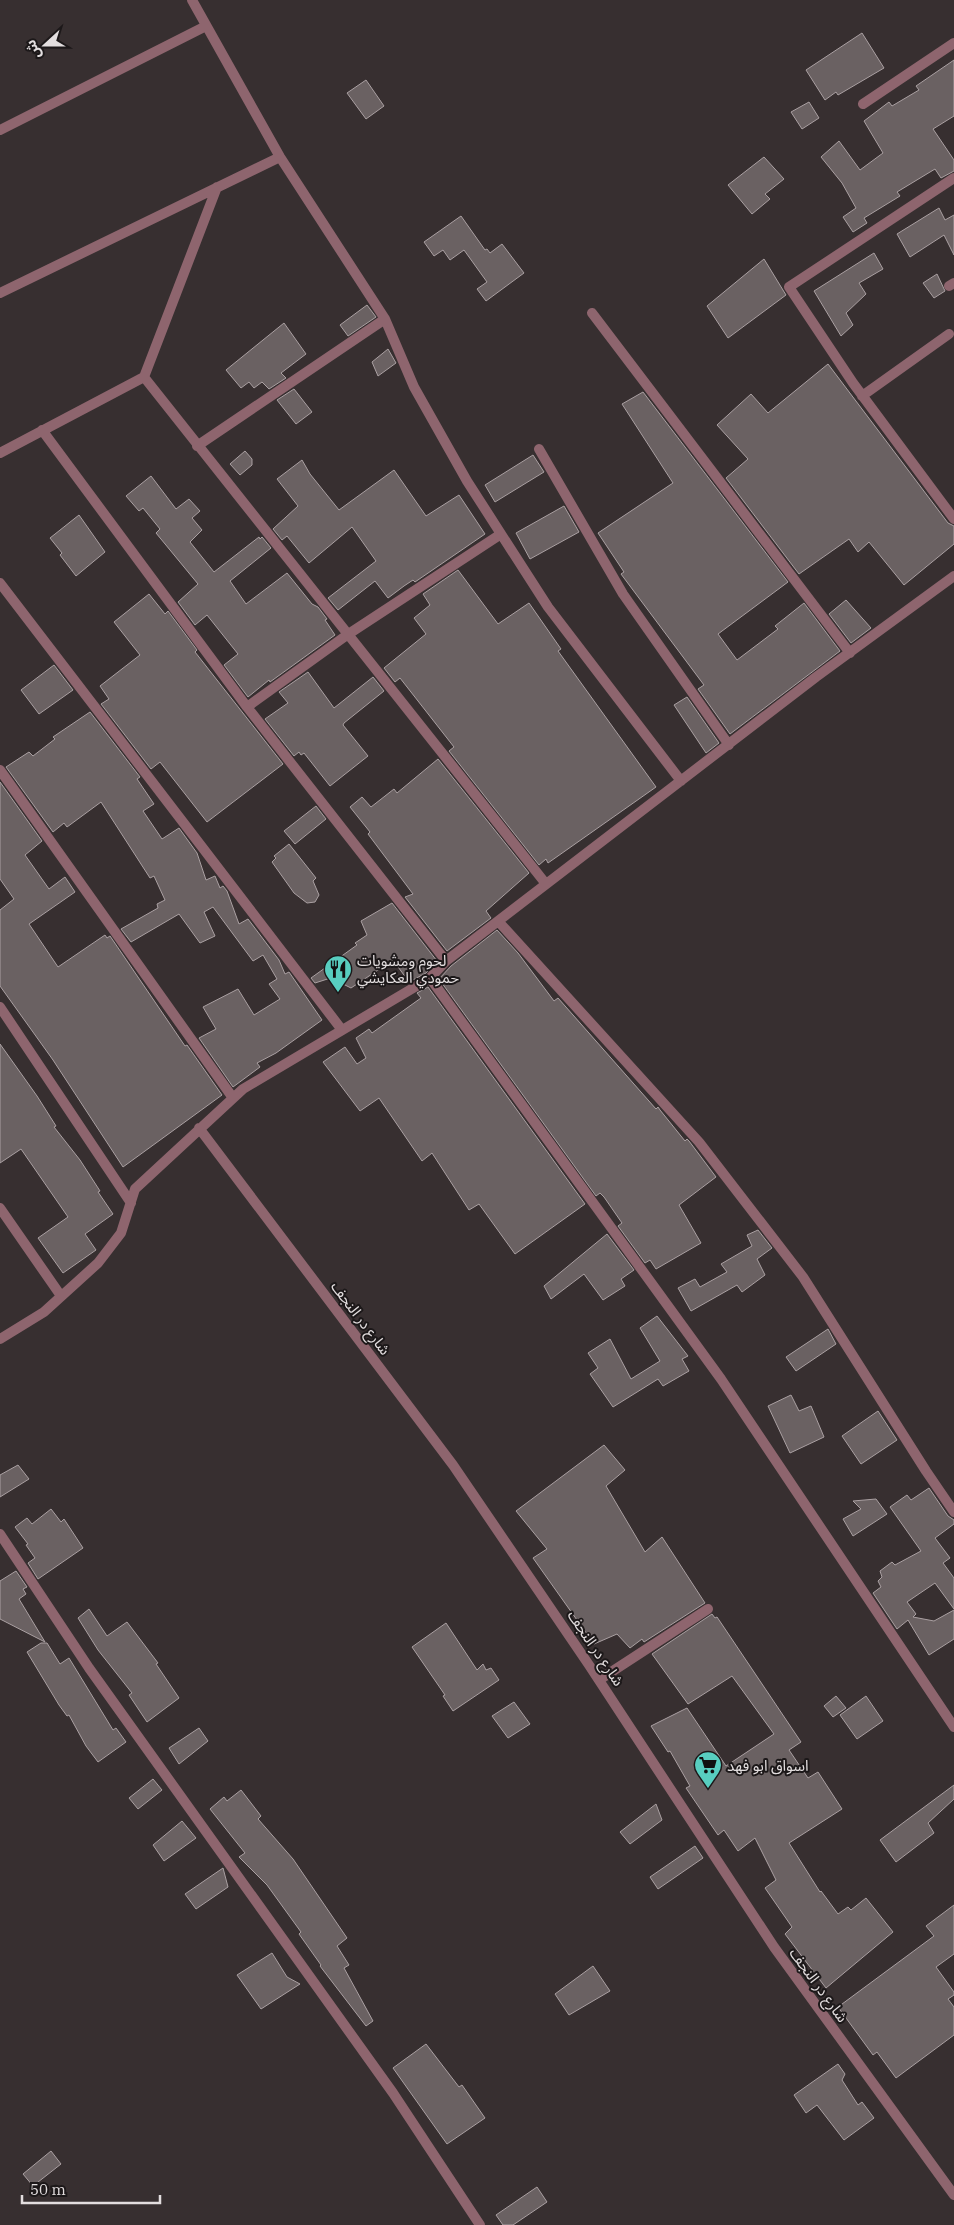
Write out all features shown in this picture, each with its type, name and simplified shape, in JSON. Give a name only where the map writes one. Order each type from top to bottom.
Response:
[{"type":"street","points":[[192,0],[280,157],[385,319],[414,387],[467,481],[548,607],[681,781]]},
{"type":"street","points":[[0,130],[206,26]]},
{"type":"street","points":[[863,104],[954,43]]},
{"type":"street","points":[[0,293],[280,157]]},
{"type":"street","points":[[954,178],[789,288],[862,396],[954,519]]},
{"type":"street","points":[[0,453],[144,377],[217,187]]},
{"type":"street","points":[[592,313],[850,653]]},
{"type":"street","points":[[197,446],[385,319]]},
{"type":"street","points":[[862,396],[949,334]]},
{"type":"street","points":[[144,377],[546,884]]},
{"type":"street","points":[[42,430],[246,707],[446,961]]},
{"type":"street","points":[[539,449],[623,594],[729,745]]},
{"type":"street","points":[[246,707],[347,635],[501,534]]},
{"type":"street","points":[[0,1339],[44,1312],[98,1263],[121,1233],[135,1189],[243,1089],[430,978],[446,961],[546,884],[954,576]]},
{"type":"street","points":[[0,583],[342,1030]]},
{"type":"street","points":[[0,770],[233,1098]]},
{"type":"street","points":[[498,921],[699,1142],[803,1277],[926,1472],[954,1512]]},
{"type":"street","points":[[430,978],[721,1379],[954,1727]]},
{"type":"street","points":[[0,1007],[131,1203]]},
{"type":"street","name":"شارع در النجف","points":[[199,1128],[453,1465],[600,1680],[774,1947],[954,2195]]},
{"type":"street","points":[[0,1208],[61,1296]]},
{"type":"street","points":[[0,1534],[89,1668],[393,2093],[480,2225]]},
{"type":"street","points":[[600,1680],[708,1609]]},
{"type":"building","points":[[862,33],[884,68],[838,95],[836,92],[825,100],[806,70]]},
{"type":"building","points":[[954,60],[954,116],[933,129],[954,160],[954,171],[941,178],[935,169],[897,192],[900,196],[864,218],[867,223],[853,232],[843,217],[856,208],[842,183],[821,157],[839,141],[860,170],[883,153],[864,121],[889,102],[892,106],[919,90],[916,86]]},
{"type":"building","points":[[366,80],[384,106],[366,119],[347,93]]},
{"type":"building","points":[[809,102],[819,118],[802,129],[791,112]]},
{"type":"building","points":[[764,157],[784,179],[765,194],[770,199],[752,214],[728,185]]},
{"type":"building","points":[[939,208],[945,220],[954,215],[954,255],[944,235],[910,257],[897,234]]},
{"type":"building","points":[[461,216],[485,250],[487,249],[490,253],[502,244],[524,273],[486,301],[477,289],[487,282],[464,250],[450,260],[443,250],[434,256],[424,242]]},
{"type":"building","points":[[874,253],[883,269],[859,283],[866,294],[846,313],[853,325],[841,336],[814,291]]},
{"type":"building","points":[[764,259],[786,295],[728,338],[707,306]]},
{"type":"building","points":[[937,274],[945,291],[934,298],[923,283]]},
{"type":"building","points":[[367,305],[376,317],[348,336],[340,325]]},
{"type":"building","points":[[284,323],[306,354],[281,373],[286,378],[269,389],[262,382],[254,388],[249,382],[241,388],[226,370]]},
{"type":"building","points":[[388,349],[396,363],[378,376],[372,362]]},
{"type":"building","points":[[828,364],[948,523],[954,526],[954,544],[904,585],[869,542],[858,552],[849,539],[799,574],[726,478],[748,459],[717,425],[751,394],[768,413]]},
{"type":"building","points":[[294,389],[312,412],[296,424],[277,400]]},
{"type":"building","points":[[643,392],[788,582],[718,634],[737,660],[778,629],[775,626],[804,603],[840,651],[730,734],[698,689],[704,685],[621,574],[624,572],[598,533],[673,483],[622,404]]},
{"type":"building","points":[[245,451],[252,459],[252,465],[240,475],[230,464]]},
{"type":"building","points":[[533,455],[544,472],[495,502],[485,485]]},
{"type":"building","points":[[302,460],[310,474],[339,510],[394,470],[426,516],[459,495],[485,534],[415,582],[413,580],[388,598],[375,581],[338,610],[328,598],[376,561],[352,527],[309,563],[287,536],[282,540],[273,529],[298,506],[277,479]]},
{"type":"building","points":[[151,476],[176,509],[189,499],[200,511],[192,518],[202,530],[190,542],[214,572],[259,537],[260,539],[262,537],[271,548],[230,581],[246,604],[287,573],[312,604],[318,607],[335,635],[270,682],[269,680],[248,697],[224,665],[238,654],[207,615],[195,625],[178,602],[198,584],[156,533],[160,529],[143,508],[139,511],[126,496]]},
{"type":"building","points":[[564,506],[579,532],[530,559],[516,533]]},
{"type":"building","points":[[79,515],[105,552],[76,576],[50,538]]},
{"type":"building","points":[[458,570],[498,624],[529,603],[561,649],[558,651],[656,787],[548,863],[546,859],[539,865],[449,751],[454,747],[400,678],[395,682],[384,668],[426,634],[414,618],[430,605],[423,594]]},
{"type":"building","points":[[149,594],[165,614],[168,611],[197,650],[195,652],[283,764],[207,822],[160,762],[151,769],[101,704],[109,699],[100,686],[140,655],[114,622]]},
{"type":"building","points":[[846,600],[871,628],[851,643],[829,614]]},
{"type":"building","points":[[54,665],[73,690],[39,714],[21,690]]},
{"type":"building","points":[[308,672],[334,708],[373,677],[384,691],[344,723],[343,725],[368,756],[330,786],[304,753],[301,755],[299,752],[294,756],[265,719],[288,703],[279,692]]},
{"type":"building","points":[[687,697],[719,743],[706,753],[674,705]]},
{"type":"building","points":[[90,712],[140,777],[137,779],[154,804],[143,811],[162,839],[179,828],[197,853],[206,880],[215,876],[220,888],[223,886],[227,891],[239,924],[248,919],[279,960],[285,974],[289,972],[322,1020],[276,1053],[257,1063],[260,1067],[233,1087],[199,1038],[216,1029],[203,1007],[238,989],[254,1015],[280,999],[269,984],[277,979],[263,955],[253,961],[213,907],[204,912],[215,936],[200,943],[179,914],[131,942],[121,929],[158,908],[157,904],[165,900],[154,876],[150,878],[101,802],[67,827],[64,823],[53,832],[6,767],[29,752],[33,756],[55,739],[53,737]]},
{"type":"building","points":[[438,759],[529,873],[486,911],[491,918],[447,951],[405,897],[413,894],[368,834],[370,832],[350,807],[362,797],[371,807],[394,789],[397,793]]},
{"type":"building","points":[[0,782],[42,841],[25,855],[49,889],[65,877],[75,892],[29,924],[58,967],[105,935],[107,938],[110,936],[185,1046],[187,1045],[222,1095],[123,1167],[53,1060],[0,986],[0,910],[14,899],[0,879]]},
{"type":"building","points":[[316,806],[326,819],[295,844],[284,831]]},
{"type":"building","points":[[289,844],[316,878],[313,881],[319,895],[315,902],[307,903],[294,893],[272,862],[276,858],[274,856]]},
{"type":"building","points":[[392,903],[437,961],[426,973],[409,982],[393,960],[351,988],[343,984],[340,975],[315,983],[311,978],[357,945],[355,943],[367,935],[361,921]]},
{"type":"building","points":[[497,930],[518,953],[554,1001],[558,998],[656,1109],[658,1107],[685,1141],[687,1139],[689,1141],[716,1177],[679,1205],[701,1243],[656,1269],[650,1260],[645,1263],[618,1226],[622,1223],[604,1197],[600,1193],[596,1196],[439,979],[451,966]]},
{"type":"building","points":[[428,987],[585,1204],[515,1254],[479,1204],[469,1210],[432,1153],[422,1161],[379,1098],[360,1111],[323,1062],[345,1047],[357,1064],[366,1058],[356,1038],[369,1029],[372,1033],[421,998],[417,993]]},
{"type":"building","points":[[0,1044],[37,1096],[56,1126],[54,1127],[80,1160],[113,1214],[85,1234],[96,1250],[63,1273],[38,1238],[68,1217],[21,1149],[0,1163]]},
{"type":"building","points":[[758,1230],[772,1248],[757,1259],[765,1275],[742,1292],[737,1285],[691,1311],[678,1288],[695,1279],[700,1287],[727,1272],[721,1264],[752,1246],[747,1235]]},
{"type":"building","points":[[607,1234],[634,1270],[621,1279],[625,1286],[603,1300],[584,1274],[551,1299],[544,1286]]},
{"type":"building","points":[[657,1316],[688,1356],[682,1359],[689,1371],[663,1386],[658,1379],[613,1407],[590,1374],[598,1368],[588,1353],[610,1339],[631,1379],[660,1361],[640,1328]]},
{"type":"building","points":[[828,1329],[836,1344],[796,1371],[786,1357]]},
{"type":"building","points":[[791,1395],[799,1411],[811,1406],[824,1437],[790,1453],[768,1406]]},
{"type":"building","points":[[878,1411],[897,1440],[861,1464],[842,1436]]},
{"type":"building","points":[[604,1445],[625,1470],[606,1486],[645,1552],[662,1537],[705,1603],[644,1642],[642,1639],[630,1648],[617,1634],[594,1644],[533,1558],[547,1549],[516,1511]]},
{"type":"building","points":[[18,1465],[29,1479],[0,1497],[0,1475]]},
{"type":"building","points":[[929,1488],[948,1516],[954,1520],[954,1524],[935,1538],[950,1558],[943,1563],[954,1578],[954,1609],[935,1583],[907,1602],[916,1614],[913,1617],[934,1621],[954,1610],[954,1639],[929,1655],[908,1620],[897,1629],[873,1593],[881,1587],[878,1581],[882,1577],[880,1571],[892,1562],[895,1565],[921,1551],[890,1507],[907,1495],[911,1500]]},
{"type":"building","points":[[876,1499],[887,1514],[853,1536],[843,1519],[861,1509],[853,1501]]},
{"type":"building","points":[[51,1509],[61,1522],[64,1519],[83,1548],[38,1579],[28,1563],[35,1558],[26,1545],[28,1544],[15,1527],[27,1518],[32,1524]]},
{"type":"building","points":[[16,1571],[27,1587],[23,1589],[26,1594],[19,1599],[45,1642],[0,1619],[0,1581]]},
{"type":"building","points":[[89,1609],[107,1636],[127,1622],[158,1663],[156,1664],[179,1698],[147,1722],[129,1695],[132,1693],[98,1650],[78,1618]]},
{"type":"building","points":[[712,1614],[715,1618],[717,1617],[801,1742],[789,1750],[808,1778],[818,1772],[842,1809],[789,1843],[820,1892],[838,1914],[848,1907],[851,1910],[866,1898],[893,1932],[826,1988],[785,1934],[792,1927],[765,1888],[776,1880],[755,1838],[738,1851],[724,1830],[718,1835],[686,1788],[690,1786],[670,1751],[668,1752],[651,1726],[687,1708],[726,1766],[774,1734],[732,1676],[688,1704],[652,1654]]},
{"type":"building","points":[[446,1623],[477,1670],[483,1664],[486,1670],[491,1668],[499,1680],[453,1711],[443,1696],[445,1695],[412,1647]]},
{"type":"building","points":[[41,1643],[47,1643],[60,1664],[69,1658],[113,1730],[116,1728],[126,1742],[98,1762],[86,1746],[69,1715],[67,1716],[59,1705],[27,1652]]},
{"type":"building","points":[[836,1696],[846,1708],[833,1717],[824,1706]]},
{"type":"building","points":[[866,1696],[883,1721],[857,1739],[840,1715]]},
{"type":"building","points":[[514,1702],[530,1724],[508,1738],[492,1716]]},
{"type":"building","points":[[199,1728],[208,1741],[179,1764],[169,1748]]},
{"type":"building","points":[[153,1779],[162,1790],[138,1809],[129,1798]]},
{"type":"building","points":[[954,1785],[954,1799],[928,1823],[934,1833],[896,1862],[880,1840]]},
{"type":"building","points":[[241,1790],[261,1816],[258,1819],[293,1859],[347,1938],[337,1946],[349,1965],[344,1968],[373,2021],[366,2026],[320,1966],[299,1934],[301,1932],[267,1885],[239,1857],[245,1853],[210,1809],[224,1797],[227,1801]]},
{"type":"building","points":[[656,1804],[662,1820],[630,1844],[620,1832]]},
{"type":"building","points":[[182,1821],[196,1838],[164,1861],[153,1845]]},
{"type":"building","points":[[695,1846],[703,1858],[658,1889],[650,1877]]},
{"type":"building","points":[[223,1868],[228,1887],[196,1909],[185,1894]]},
{"type":"building","points":[[954,1905],[954,1954],[936,1967],[954,1992],[954,1995],[948,1999],[954,2007],[954,2035],[896,2078],[877,2052],[873,2055],[838,2007],[934,1936],[926,1926]]},
{"type":"building","points":[[272,1953],[287,1977],[300,1984],[261,2009],[237,1975]]},
{"type":"building","points":[[593,1966],[610,1991],[569,2015],[555,1994]]},
{"type":"building","points":[[426,2044],[459,2087],[462,2085],[485,2118],[447,2144],[393,2068]]},
{"type":"building","points":[[838,2064],[845,2074],[842,2080],[858,2105],[862,2102],[874,2118],[844,2140],[817,2105],[806,2113],[794,2095]]},
{"type":"building","points":[[51,2151],[61,2164],[33,2186],[23,2174]]},
{"type":"building","points":[[537,2187],[547,2202],[513,2225],[503,2225],[496,2215]]},
{"type":"place","name":"لحوم ومشويات حمودي العكايشي","points":[[338,993]]},
{"type":"place","name":"اسواق ابو فهد","points":[[708,1789]]}]
